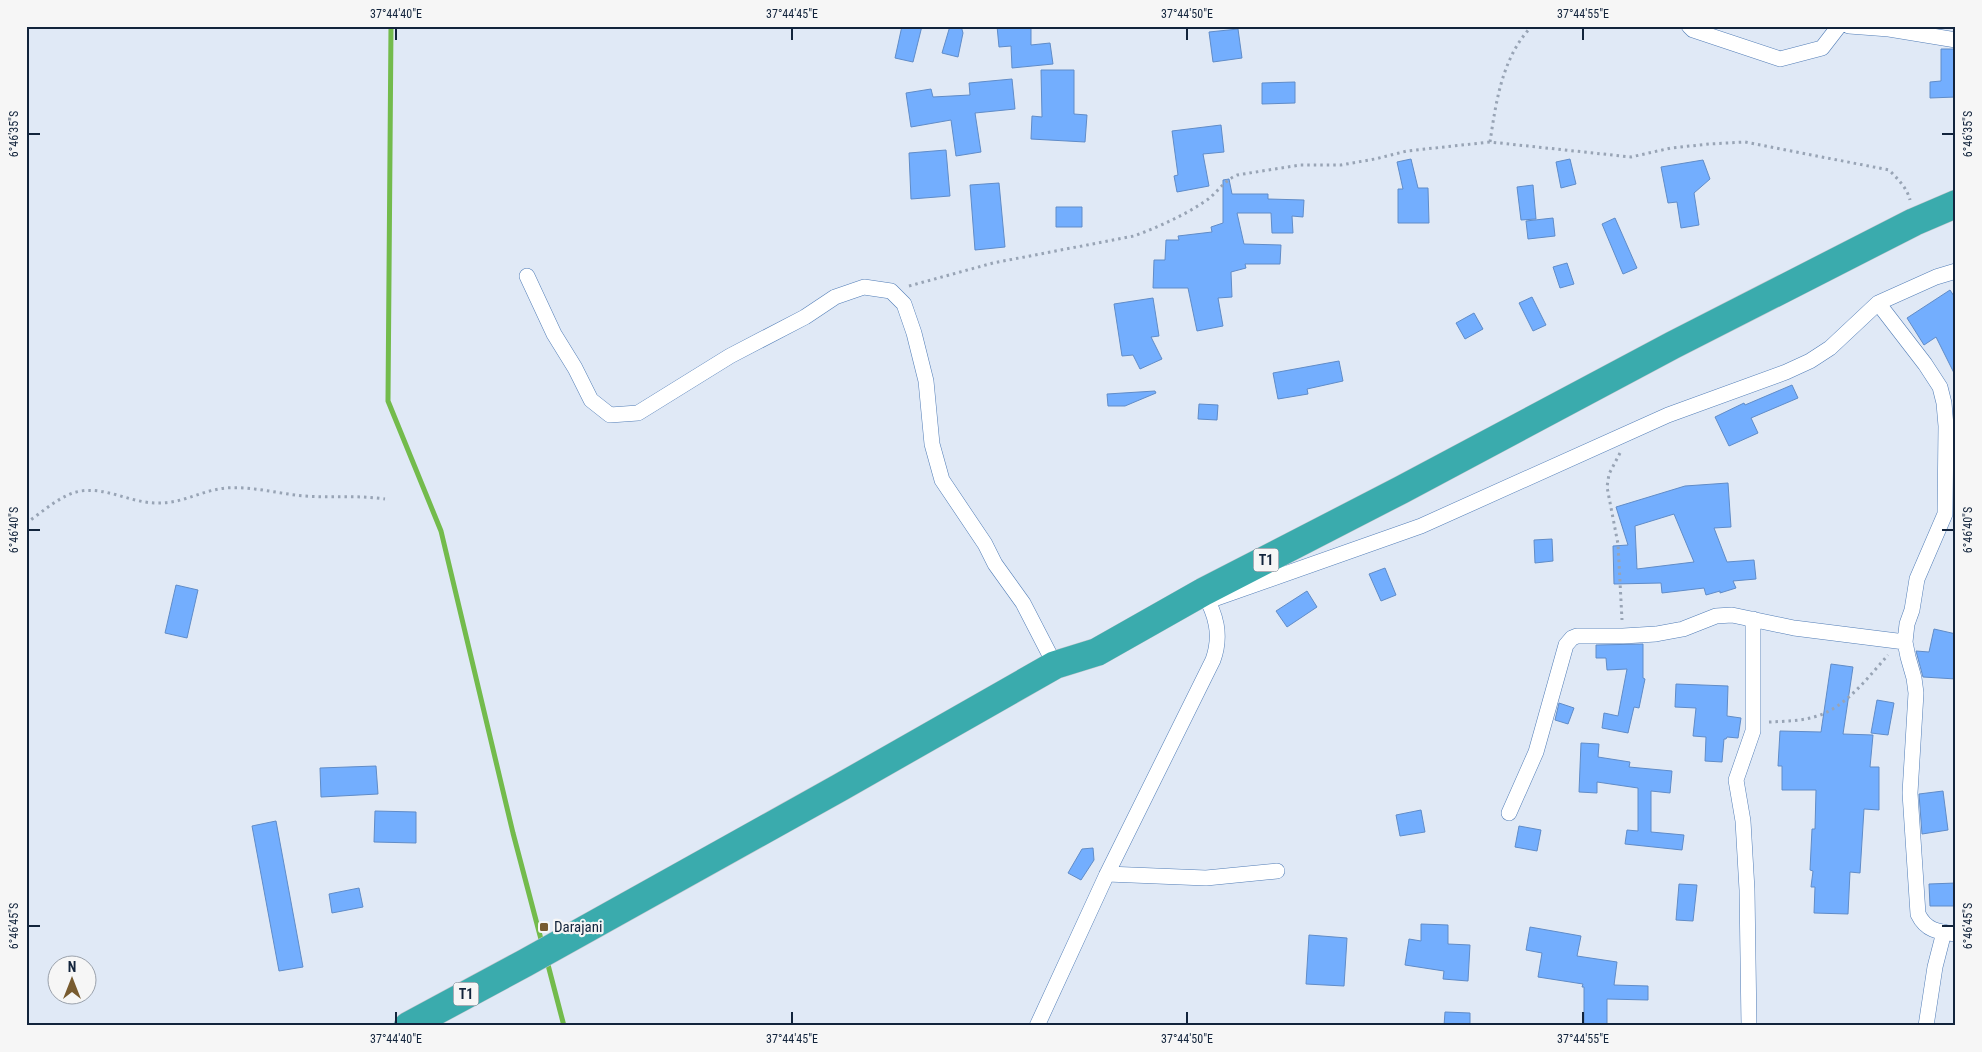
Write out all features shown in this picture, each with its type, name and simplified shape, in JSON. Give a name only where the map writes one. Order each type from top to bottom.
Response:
[{"type":"highway","name":"T1","points":[[408,1026],[839,788],[1055,665],[1097,652],[1206,596],[1673,345],[1914,222],[1956,204]]},
{"type":"street","points":[[1692,27],[1780,59],[1822,48],[1839,26]]},
{"type":"street","points":[[1849,26],[1889,29],[1956,40]]},
{"type":"street","points":[[1037,1026],[1107,874],[1164,756],[1204,681],[1217,649],[1218,637],[1206,596],[1421,526],[1668,415],[1786,372],[1810,361],[1830,348],[1878,303],[1936,277],[1956,271]]},
{"type":"street","points":[[527,276],[554,334],[575,368],[591,400],[610,415],[638,413],[730,356],[805,317],[835,297],[864,287],[891,291],[904,304],[914,333],[926,381],[932,444],[942,480],[985,544],[995,564],[1023,603],[1055,665]]},
{"type":"street","points":[[1878,303],[1925,364],[1940,387],[1944,403],[1946,426],[1945,514],[1917,579],[1905,642],[1916,693],[1910,793],[1916,904],[1922,923],[1929,929],[1950,933],[1935,968],[1926,1026]]},
{"type":"street","points":[[1509,813],[1536,752],[1569,641],[1572,638],[1583,634],[1623,636],[1656,634],[1683,628],[1716,616],[1732,615],[1794,628],[1905,642]]},
{"type":"street","points":[[1749,1026],[1747,880],[1743,821],[1736,780],[1753,731],[1753,618]]},
{"type":"street","points":[[1107,874],[1206,878],[1277,871]]},
{"type":"path","points":[[1490,142],[1504,73],[1510,57],[1532,26]]},
{"type":"path","points":[[891,291],[993,263],[1134,236],[1156,228],[1206,201],[1229,178],[1237,175],[1300,165],[1341,165],[1407,151],[1490,142],[1632,157],[1671,148],[1745,142],[1851,164],[1878,167],[1889,170],[1908,194],[1914,222]]},
{"type":"path","points":[[1623,436],[1621,451],[1609,474],[1607,487],[1618,544],[1623,636]]},
{"type":"path","points":[[26,523],[60,499],[82,490],[110,493],[147,503],[171,502],[205,492],[229,488],[254,488],[305,496],[385,498]]},
{"type":"path","points":[[1753,722],[1798,721],[1829,711],[1849,696],[1891,652],[1905,642]]},
{"type":"building","points":[[902,26],[922,26],[913,62],[895,58]]},
{"type":"building","points":[[950,26],[961,26],[963,33],[958,57],[942,53]]},
{"type":"building","points":[[997,26],[1031,26],[1031,45],[1050,43],[1053,64],[1012,68],[1011,46],[999,47]]},
{"type":"building","points":[[1238,29],[1242,58],[1213,62],[1209,32]]},
{"type":"building","points":[[1941,49],[1956,49],[1956,97],[1930,98],[1930,82],[1941,81]]},
{"type":"building","points":[[1041,70],[1074,70],[1074,114],[1087,115],[1085,142],[1031,139],[1032,116],[1042,117]]},
{"type":"building","points":[[1012,79],[1015,109],[975,113],[981,152],[956,156],[951,120],[911,127],[906,93],[931,89],[933,97],[970,95],[969,83]]},
{"type":"building","points":[[1295,82],[1295,103],[1262,104],[1262,83]]},
{"type":"building","points":[[1221,125],[1224,152],[1203,154],[1209,186],[1177,192],[1174,176],[1178,175],[1172,131]]},
{"type":"building","points":[[946,150],[950,196],[911,199],[909,153]]},
{"type":"building","points":[[1411,159],[1418,188],[1428,188],[1429,223],[1398,223],[1398,189],[1403,189],[1397,162]]},
{"type":"building","points":[[1570,159],[1576,184],[1561,188],[1556,162]]},
{"type":"building","points":[[1703,160],[1710,179],[1694,193],[1699,225],[1681,228],[1677,202],[1668,203],[1661,167]]},
{"type":"building","points":[[1229,179],[1232,194],[1268,194],[1268,199],[1304,200],[1303,217],[1292,216],[1293,233],[1272,233],[1271,213],[1237,213],[1244,244],[1281,245],[1280,264],[1245,264],[1246,268],[1231,272],[1232,297],[1218,298],[1223,326],[1197,331],[1188,288],[1153,288],[1154,260],[1165,260],[1166,240],[1179,240],[1178,236],[1212,232],[1211,227],[1223,223],[1223,180]]},
{"type":"building","points":[[999,183],[1005,247],[975,250],[970,185]]},
{"type":"building","points":[[1533,185],[1536,219],[1521,220],[1517,187]]},
{"type":"building","points":[[1056,207],[1082,207],[1082,227],[1056,227]]},
{"type":"building","points":[[1553,218],[1555,236],[1528,239],[1526,221]]},
{"type":"building","points":[[1615,218],[1637,268],[1623,274],[1602,224]]},
{"type":"building","points":[[1567,263],[1574,284],[1560,288],[1553,267]]},
{"type":"building","points":[[1950,290],[1956,299],[1956,377],[1936,337],[1924,345],[1907,318]]},
{"type":"building","points":[[1532,297],[1546,325],[1533,331],[1519,303]]},
{"type":"building","points":[[1153,298],[1159,336],[1151,337],[1162,359],[1140,369],[1133,355],[1122,356],[1114,304]]},
{"type":"building","points":[[1474,313],[1483,329],[1465,339],[1456,323]]},
{"type":"building","points":[[1339,361],[1343,381],[1307,389],[1308,394],[1278,399],[1273,373]]},
{"type":"building","points":[[1792,385],[1798,398],[1751,418],[1758,433],[1729,446],[1715,417],[1744,403],[1745,405]]},
{"type":"building","points":[[1155,391],[1156,393],[1125,406],[1108,406],[1107,394]]},
{"type":"building","points":[[1199,404],[1218,405],[1217,420],[1198,419]]},
{"type":"building","points":[[1728,483],[1731,527],[1714,528],[1727,562],[1754,560],[1756,579],[1733,581],[1736,588],[1706,595],[1704,588],[1662,593],[1661,583],[1614,584],[1613,546],[1628,545],[1616,507],[1685,486]],"holes":[[[1674,514],[1694,562],[1637,569],[1635,526]]]},
{"type":"building","points":[[1552,539],[1553,561],[1535,563],[1534,540]]},
{"type":"building","points":[[1385,568],[1396,595],[1381,601],[1369,574]]},
{"type":"building","points":[[176,585],[198,590],[187,638],[165,633]]},
{"type":"building","points":[[1307,591],[1317,607],[1287,627],[1276,611]]},
{"type":"building","points":[[1934,629],[1956,634],[1956,679],[1923,677],[1916,651],[1929,652]]},
{"type":"building","points":[[1643,644],[1643,678],[1645,679],[1639,708],[1634,707],[1628,733],[1602,728],[1604,713],[1618,716],[1627,669],[1607,670],[1606,658],[1596,658],[1596,645]]},
{"type":"building","points":[[1831,664],[1853,667],[1843,734],[1873,735],[1870,767],[1879,767],[1879,810],[1864,809],[1860,873],[1850,872],[1848,914],[1814,913],[1815,887],[1811,887],[1813,871],[1810,870],[1812,829],[1815,829],[1816,790],[1782,790],[1782,766],[1778,766],[1780,731],[1821,732]]},
{"type":"building","points":[[1676,684],[1728,686],[1727,716],[1741,718],[1738,738],[1727,737],[1724,739],[1722,762],[1705,761],[1706,737],[1693,736],[1696,708],[1675,707]]},
{"type":"building","points":[[1877,700],[1894,703],[1888,735],[1871,733]]},
{"type":"building","points":[[1559,703],[1574,708],[1568,724],[1555,720]]},
{"type":"building","points":[[1581,743],[1599,744],[1598,757],[1630,762],[1629,767],[1672,771],[1670,793],[1651,791],[1651,832],[1684,835],[1682,850],[1625,844],[1627,830],[1638,831],[1638,788],[1597,782],[1597,793],[1579,792]]},
{"type":"building","points":[[376,766],[378,794],[321,797],[320,768]]},
{"type":"building","points":[[1943,791],[1948,830],[1922,834],[1919,794]]},
{"type":"building","points":[[1421,810],[1425,832],[1400,836],[1396,815]]},
{"type":"building","points":[[375,811],[416,812],[416,843],[374,842]]},
{"type":"building","points":[[276,821],[303,967],[279,971],[252,826]]},
{"type":"building","points":[[1519,826],[1541,830],[1537,851],[1515,847]]},
{"type":"building","points":[[1093,848],[1094,860],[1081,880],[1068,873],[1082,849]]},
{"type":"building","points":[[1956,883],[1956,906],[1930,906],[1929,884]]},
{"type":"building","points":[[1679,884],[1697,885],[1693,921],[1676,920]]},
{"type":"building","points":[[359,888],[363,907],[332,913],[329,894]]},
{"type":"building","points":[[1421,924],[1448,925],[1448,944],[1470,945],[1468,981],[1443,979],[1444,971],[1405,965],[1409,939],[1421,941]]},
{"type":"building","points":[[1530,927],[1581,936],[1577,956],[1617,962],[1614,985],[1648,986],[1648,1000],[1607,999],[1607,1026],[1584,1026],[1583,984],[1538,977],[1542,953],[1526,950]]},
{"type":"building","points":[[1309,935],[1347,938],[1344,986],[1306,984]]},
{"type":"building","points":[[1445,1012],[1470,1013],[1470,1026],[1444,1026]]},
{"type":"waterway","points":[[391,26],[388,401],[441,531],[513,833],[542,943]]},
{"type":"waterway","points":[[547,961],[564,1026]]},
{"type":"place","name":"Darajani","points":[[544,927]]}]
